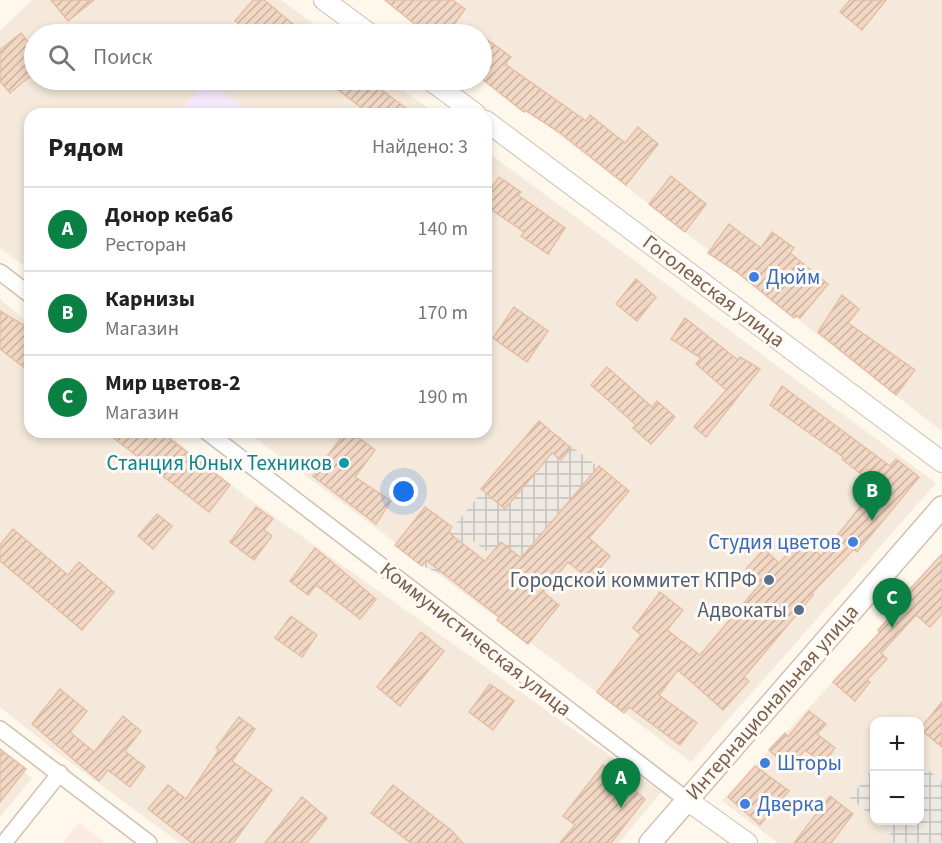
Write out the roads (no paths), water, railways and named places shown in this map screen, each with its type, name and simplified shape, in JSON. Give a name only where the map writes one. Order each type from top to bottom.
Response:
[{"type":"main road","name":"Интернациональная улица","points":[[650,843],[942,507]]},
{"type":"street","points":[[324,0],[356,24]]},
{"type":"street","points":[[444,90],[468,108]]},
{"type":"street","name":"Гоголевская улица","points":[[492,125],[942,462]]},
{"type":"street","points":[[0,272],[24,290]]},
{"type":"street","name":"Коммунистическая улица","points":[[215,438],[687,800],[747,843]]},
{"type":"street","points":[[0,729],[149,843]]},
{"type":"street","points":[[4,843],[60,773]]},
{"type":"place","name":"Дюйм","points":[[754,277]]},
{"type":"place","name":"Станция Юных Техников","points":[[344,463]]},
{"type":"place","name":"Карнизы","points":[[872,521]]},
{"type":"place","name":"Студия цветов","points":[[853,542]]},
{"type":"place","name":"Городской коммитет КПРФ","points":[[769,580]]},
{"type":"place","name":"Адвокаты","points":[[799,610]]},
{"type":"place","name":"Мир цветов-2","points":[[892,628]]},
{"type":"place","name":"Шторы","points":[[765,763]]},
{"type":"place","name":"Дверка","points":[[745,804]]},
{"type":"place","name":"Донор кебаб","points":[[621,808]]}]
